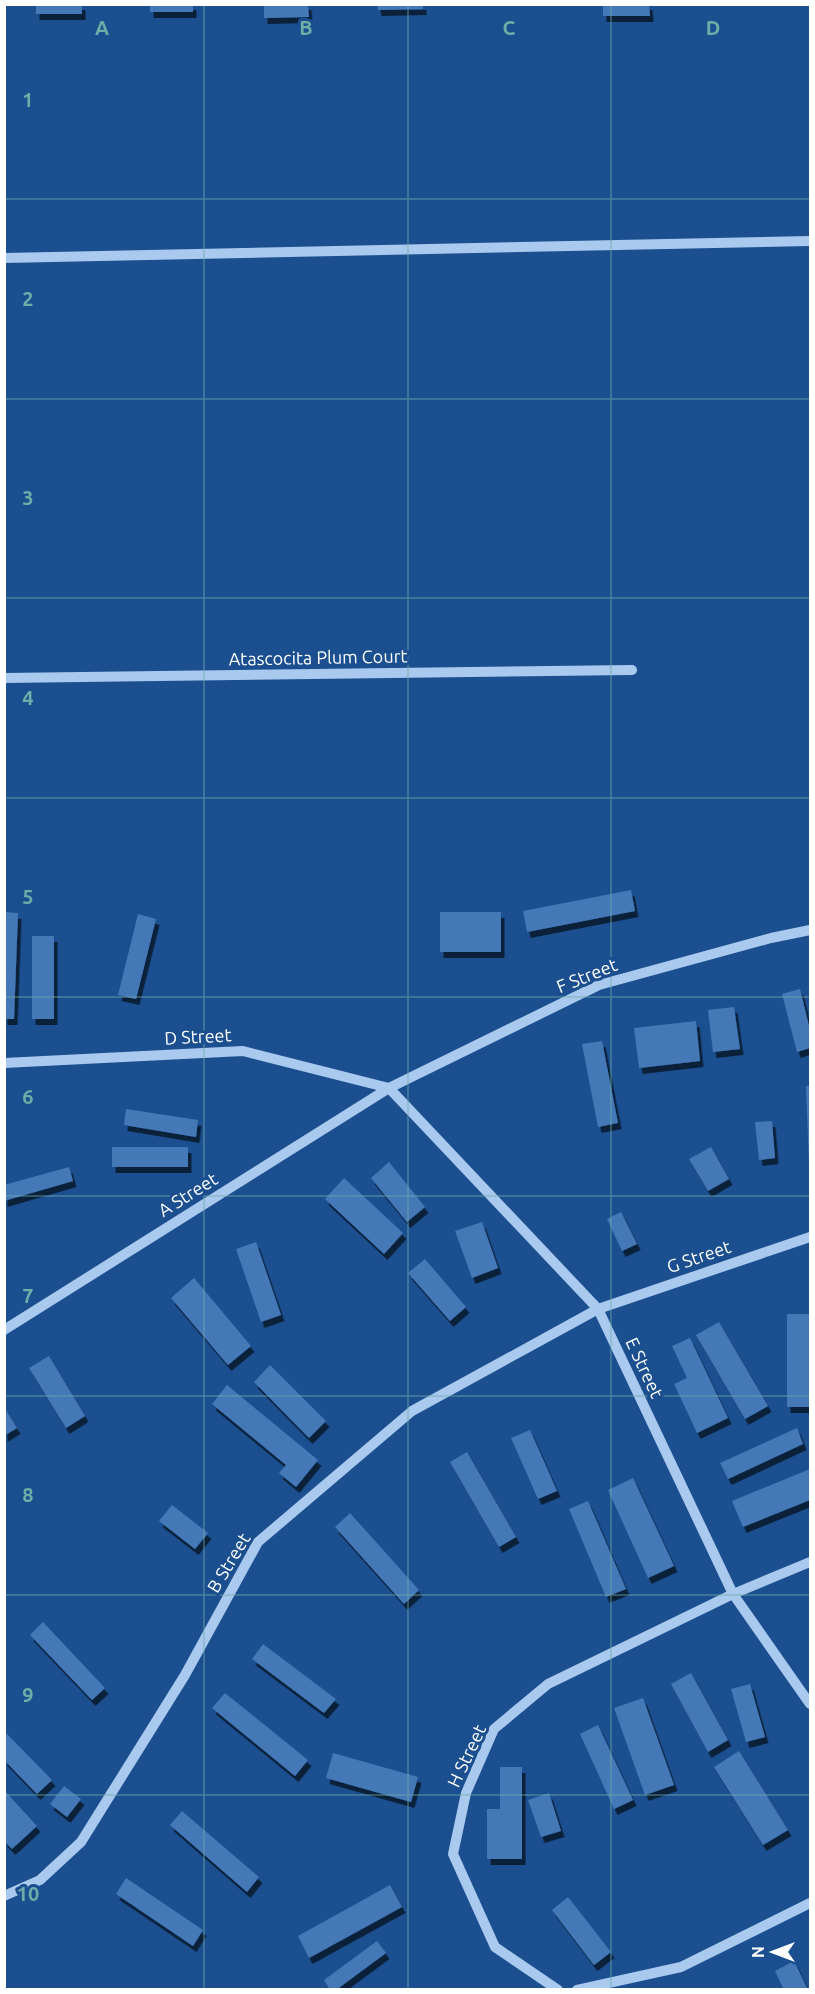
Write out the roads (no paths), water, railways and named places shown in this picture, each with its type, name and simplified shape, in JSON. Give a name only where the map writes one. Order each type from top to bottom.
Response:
[{"type":"street","points":[[4,258],[810,242]]},
{"type":"street","name":"Atascocita Plum Court","points":[[4,678],[632,670]]},
{"type":"street","name":"F Street","points":[[389,1088],[599,985],[771,938],[810,930]]},
{"type":"street","name":"D Street","points":[[4,1063],[243,1051],[389,1088]]},
{"type":"street","name":"E Street","points":[[389,1088],[598,1309],[733,1594],[810,1704]]},
{"type":"street","name":"A Street","points":[[4,1330],[389,1088]]},
{"type":"street","name":"G Street","points":[[598,1309],[810,1237]]},
{"type":"street","name":"B Street","points":[[4,1896],[40,1880],[81,1842],[185,1674],[258,1542],[412,1412],[598,1309]]},
{"type":"street","points":[[733,1594],[810,1562]]},
{"type":"street","name":"H Street","points":[[558,1989],[495,1947],[453,1854],[466,1793],[494,1729],[549,1684],[733,1594]]},
{"type":"street","points":[[577,1989],[681,1967],[810,1903]]}]
